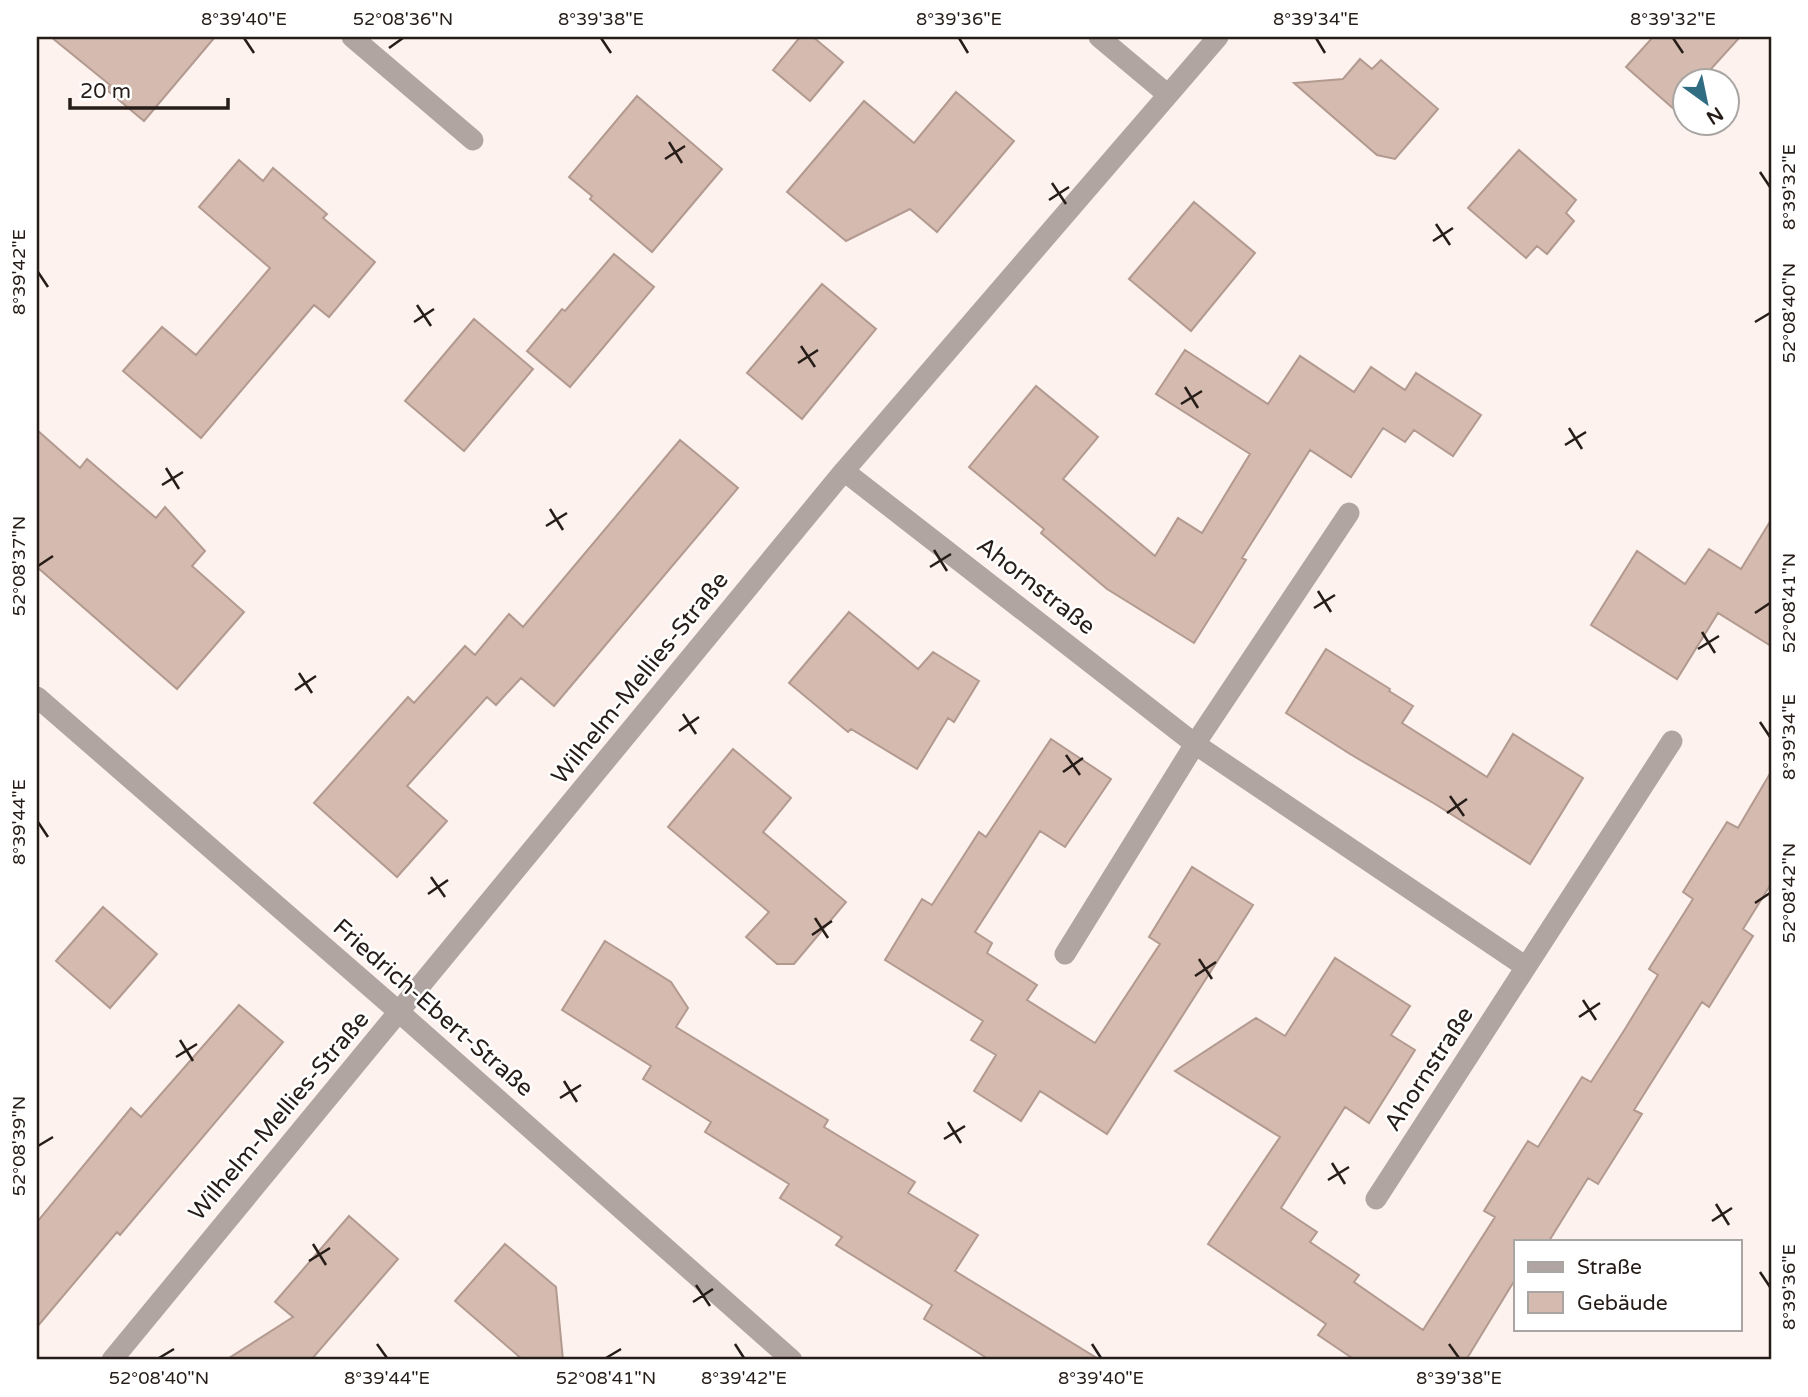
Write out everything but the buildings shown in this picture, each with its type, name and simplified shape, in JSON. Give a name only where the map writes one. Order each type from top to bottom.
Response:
[{"type":"street","points":[[352,37],[473,140]]},
{"type":"street","points":[[1099,37],[1167,94]]},
{"type":"street","name":"Wilhelm-Mellies-Straße","points":[[112,1360],[845,471],[1218,37]]},
{"type":"street","name":"Ahornstraße","points":[[845,471],[1195,744],[1526,967]]},
{"type":"street","points":[[1065,954],[1195,744],[1349,513]]},
{"type":"street","name":"Friedrich-Ebert-Straße","points":[[37,697],[399,1012],[792,1360]]},
{"type":"street","name":"Ahornstraße","points":[[1376,1199],[1672,741]]}]
